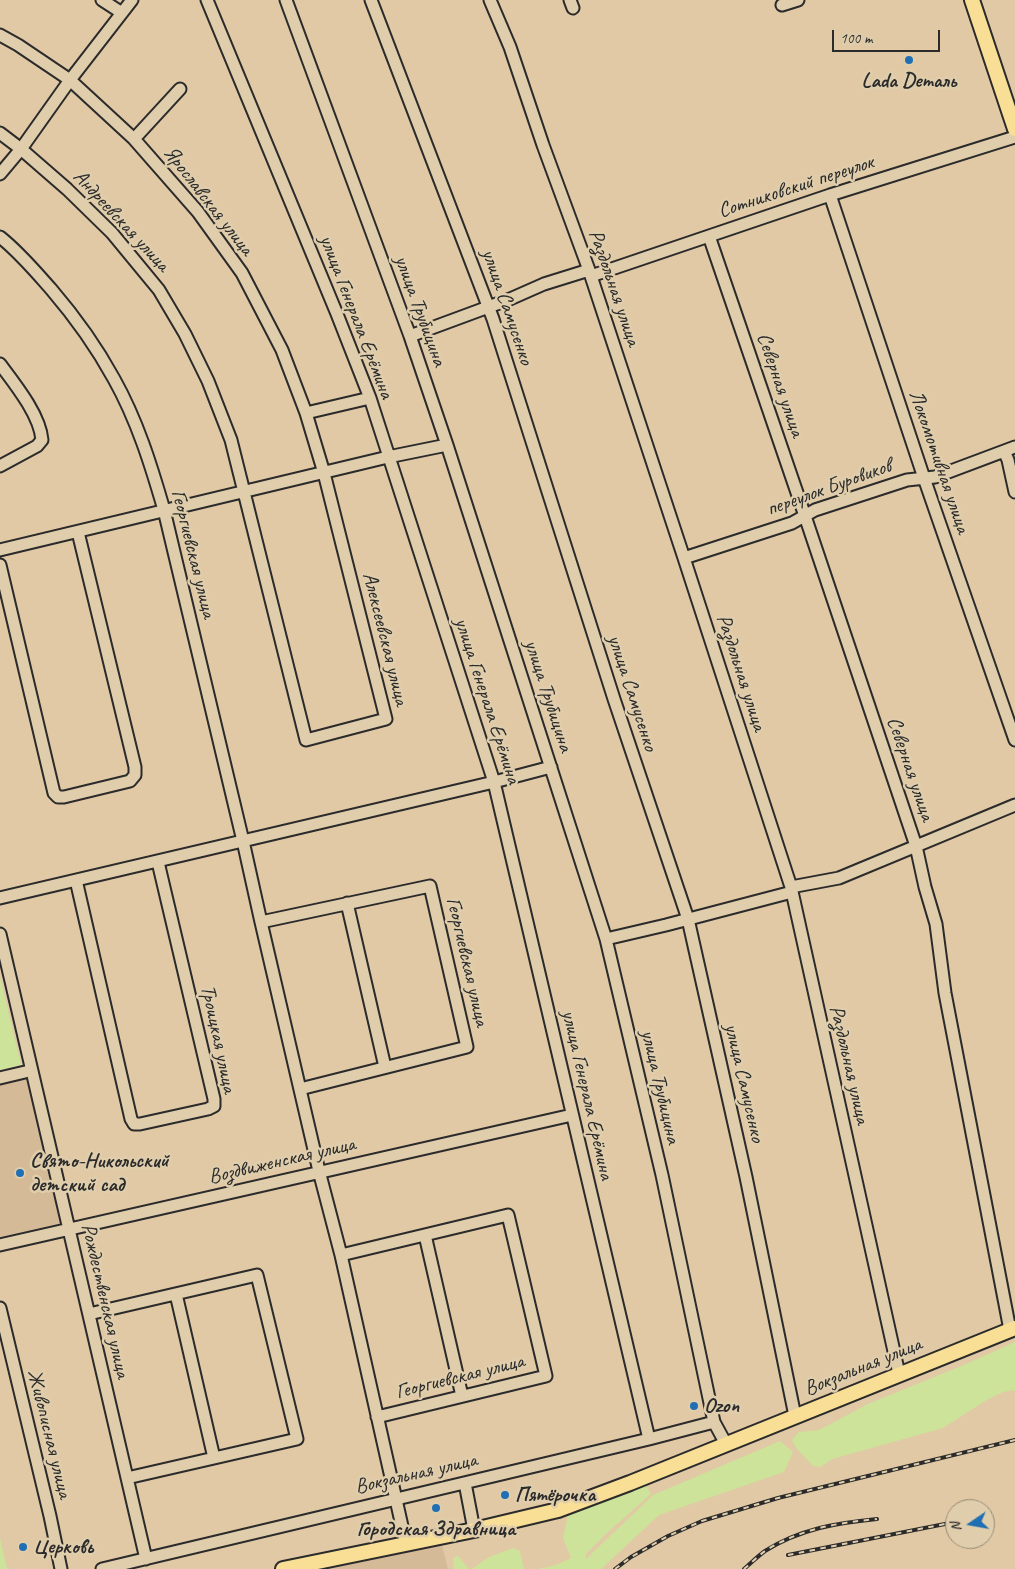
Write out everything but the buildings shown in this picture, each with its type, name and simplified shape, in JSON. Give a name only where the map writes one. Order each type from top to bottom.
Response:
[{"type":"main road","points":[[972,0],[1015,129]]},
{"type":"main road","name":"Вокзальная улица","points":[[283,1569],[474,1530],[558,1510],[630,1483],[1012,1329]]},
{"type":"street","points":[[102,0],[122,13]]},
{"type":"street","points":[[0,174],[21,149],[70,80],[132,0]]},
{"type":"street","name":"улица Генерала Ерёмина","points":[[207,0],[334,306],[370,398],[494,782],[649,1439]]},
{"type":"street","name":"улица Трубицина","points":[[286,0],[410,336],[606,938],[662,1175],[714,1422]]},
{"type":"street","name":"улица Самусенко","points":[[370,0],[489,307],[614,699],[688,919],[746,1177],[796,1416]]},
{"type":"street","name":"Раздольная улица","points":[[490,0],[510,47],[590,273],[791,889],[899,1374]]},
{"type":"street","points":[[782,5],[798,0]]},
{"type":"street","name":"Ярославская улица","points":[[0,35],[70,80],[134,139],[198,212],[242,273],[282,350],[306,413],[324,473]]},
{"type":"street","points":[[134,139],[180,89]]},
{"type":"street","name":"Андреевская улица","points":[[0,133],[67,189],[112,233],[159,290],[185,334],[208,381],[231,440],[244,492]]},
{"type":"street","name":"Сотниковский переулок","points":[[410,336],[510,300],[544,284],[590,273],[709,236],[830,195],[1015,137]]},
{"type":"street","name":"Локомотивная улица","points":[[830,195],[924,478],[1015,740]]},
{"type":"street","name":"Северная улица","points":[[709,236],[916,846],[936,924],[945,993],[1012,1329]]},
{"type":"street","name":"Георгиевская улица","points":[[0,237],[36,272],[64,304],[88,336],[114,379],[136,425],[152,469],[164,510],[243,841],[319,1172],[341,1256],[406,1544]]},
{"type":"street","points":[[0,364],[19,389],[41,429],[42,440],[37,446],[0,466]]},
{"type":"street","points":[[306,413],[370,398]]},
{"type":"street","points":[[0,550],[388,457],[447,445]]},
{"type":"street","points":[[1010,449],[1008,460],[1015,492]]},
{"type":"street","name":"переулок Буровиков","points":[[684,558],[792,523],[815,510],[907,480],[935,476],[1010,449]]},
{"type":"street","name":"Алексеевская улица","points":[[244,492],[306,740],[386,719],[324,473]]},
{"type":"street","points":[[0,565],[54,793],[58,797],[64,797],[130,781],[136,776],[135,767],[78,532]]},
{"type":"street","points":[[0,898],[158,862],[551,767]]},
{"type":"street","points":[[606,938],[688,919],[791,889],[839,878],[1015,805]]},
{"type":"street","name":"Троицкая улица","points":[[76,880],[131,1119],[134,1124],[140,1124],[189,1114],[214,1106],[214,1099],[158,862]]},
{"type":"street","name":"Георгиевская улица","points":[[261,922],[430,886],[467,1047],[300,1089]]},
{"type":"street","points":[[346,903],[385,1067]]},
{"type":"street","name":"Рождественская улица","points":[[0,934],[146,1559]]},
{"type":"street","points":[[0,1078],[25,1072]]},
{"type":"street","name":"Воздвиженская улица","points":[[0,1245],[572,1115]]},
{"type":"street","name":"Георгиевская улица","points":[[341,1256],[508,1215],[546,1376],[377,1417]]},
{"type":"street","points":[[425,1235],[462,1396]]},
{"type":"street","points":[[89,1314],[257,1275],[297,1439],[127,1478]]},
{"type":"street","points":[[176,1294],[214,1458]]},
{"type":"street","name":"Живописная улица","points":[[0,1308],[2,1329],[50,1516],[61,1569]]},
{"type":"street","points":[[714,1422],[726,1444]]},
{"type":"street","name":"Вокзальная улица","points":[[102,1569],[714,1422]]},
{"type":"street","points":[[465,1483],[474,1530]]},
{"type":"shaded area","points":[[28,1074],[64,1227],[0,1241],[0,1081]]},
{"type":"shaded area","points":[[441,1541],[448,1569],[327,1569]]},
{"type":"green space","points":[[0,977],[21,1065],[0,1070]]},
{"type":"green space","points":[[1015,1342],[1015,1390],[1003,1392],[985,1401],[943,1428],[832,1459],[821,1467],[813,1466],[796,1448],[792,1440],[799,1432],[819,1430],[868,1404]]},
{"type":"green space","points":[[780,1441],[793,1452],[784,1472],[659,1515],[601,1569],[539,1569],[556,1565],[571,1558],[563,1538],[568,1514],[646,1485],[651,1494],[586,1554],[586,1559],[653,1495]]},
{"type":"green space","points":[[0,1538],[7,1569],[0,1569]]},
{"type":"green space","points":[[513,1548],[520,1551],[524,1569],[472,1569],[489,1557]]},
{"type":"green space","points":[[458,1556],[469,1569],[454,1569],[453,1558]]},
{"type":"railway","points":[[615,1569],[631,1557],[668,1536],[702,1521],[778,1498],[1015,1440]]},
{"type":"railway","points":[[744,1569],[765,1551],[791,1537],[833,1525],[877,1519]]},
{"type":"railway","points":[[788,1555],[945,1524]]},
{"type":"place","name":"Lada Dеталь","points":[[909,60]]},
{"type":"place","name":"Свято-Никольский детский сад","points":[[20,1173]]},
{"type":"place","name":"Ozon","points":[[694,1406]]},
{"type":"place","name":"Пятёрочка","points":[[505,1495]]},
{"type":"place","name":"Городская Здравница","points":[[436,1508]]},
{"type":"place","name":"Церковь","points":[[23,1547]]}]
